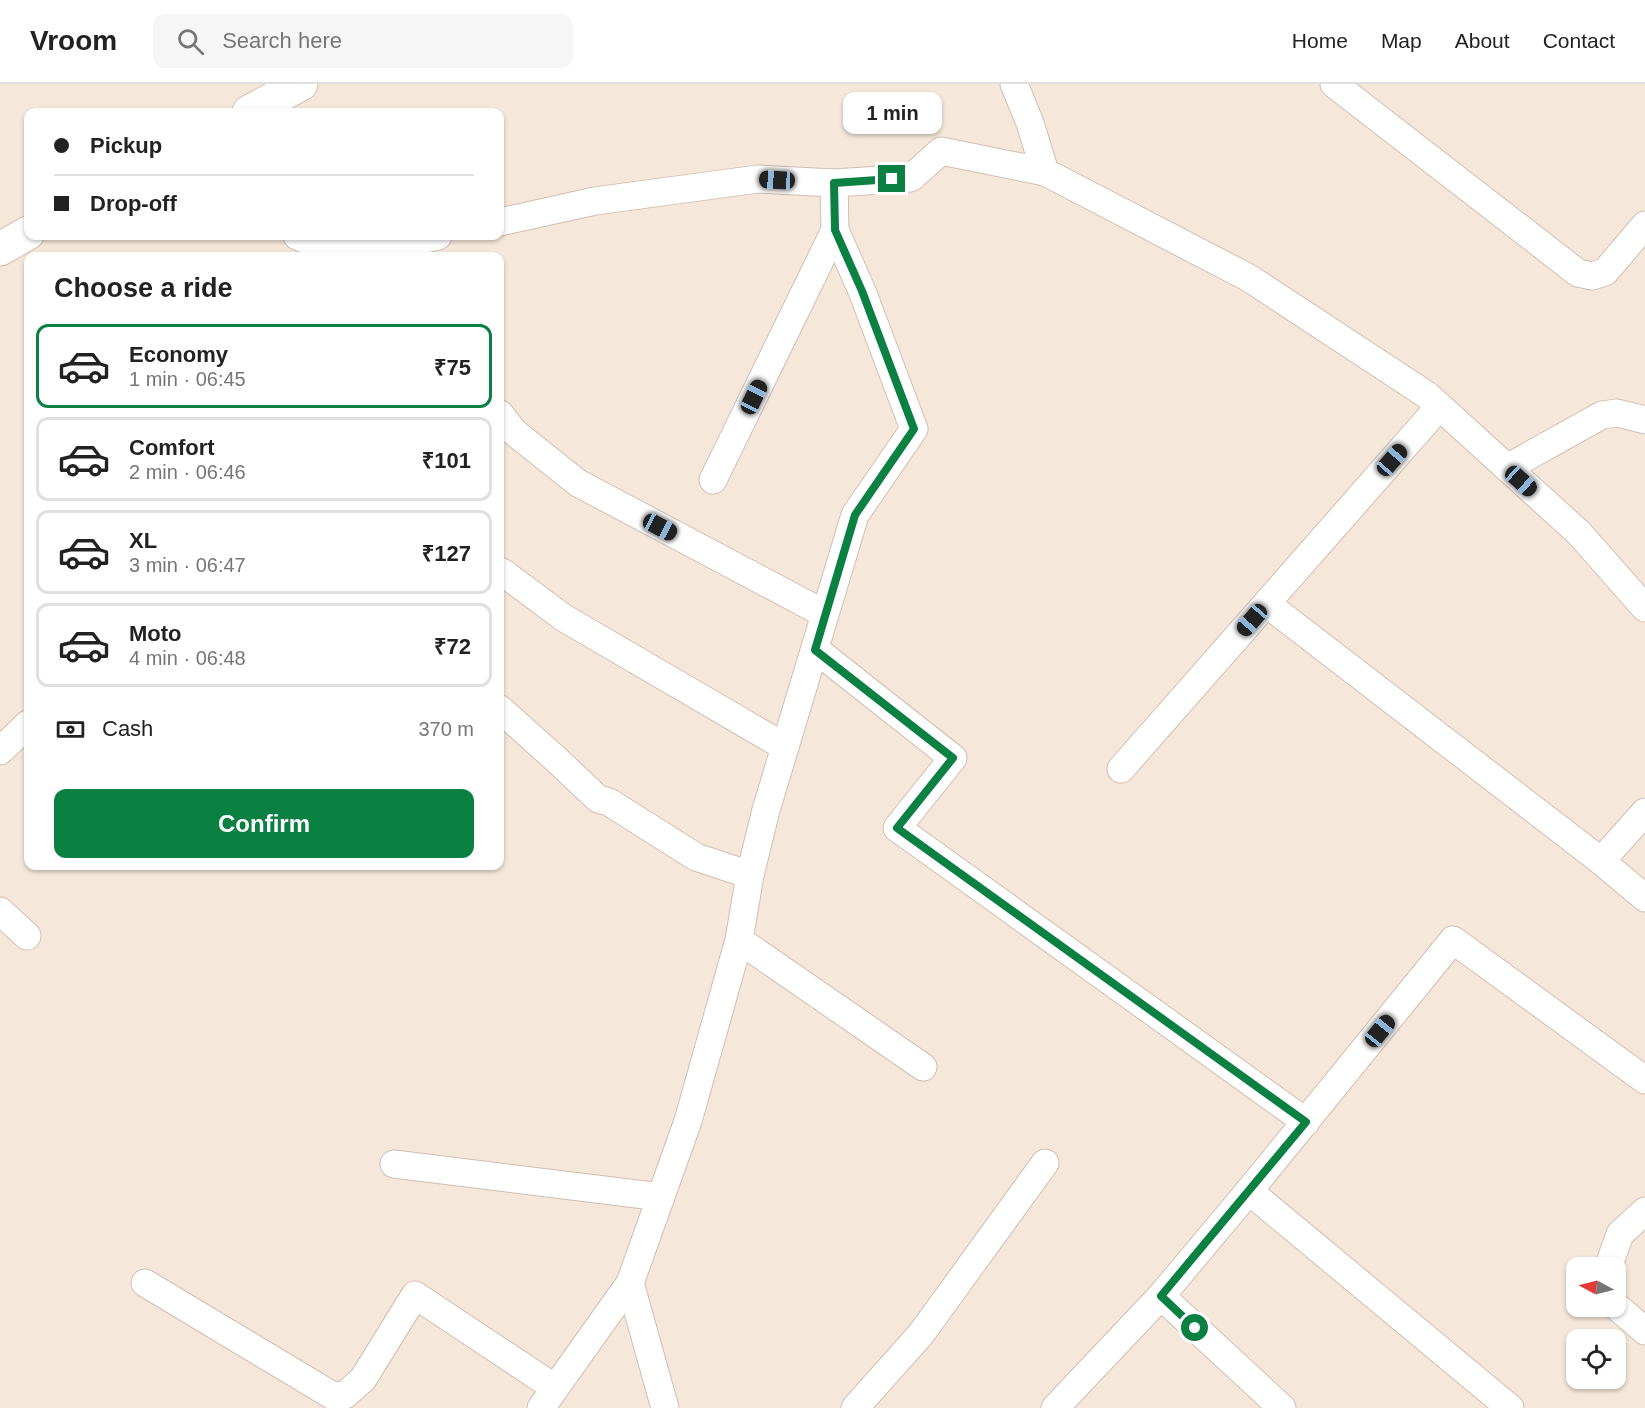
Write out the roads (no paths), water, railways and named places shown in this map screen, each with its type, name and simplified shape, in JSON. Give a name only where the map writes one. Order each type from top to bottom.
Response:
[{"type":"street","points":[[257,108],[302,84]]},
{"type":"street","points":[[1014,84],[1030,123],[1045,172]]},
{"type":"street","points":[[1334,84],[1578,273],[1592,276],[1605,272],[1645,225]]},
{"type":"street","points":[[504,221],[595,201],[758,179],[834,183],[911,178],[941,151],[1045,172],[1249,278],[1426,395],[1579,533],[1645,608]]},
{"type":"street","points":[[145,1283],[333,1396],[345,1395],[363,1378],[415,1295],[548,1398],[630,1283],[688,1121],[739,940],[750,875],[766,810],[855,515],[914,429],[862,291],[835,230],[834,183]]},
{"type":"street","points":[[713,480],[835,230]]},
{"type":"street","points":[[0,249],[24,235]]},
{"type":"street","points":[[307,240],[322,246],[422,244]]},
{"type":"street","points":[[1121,769],[1439,407]]},
{"type":"street","points":[[1507,468],[1602,415],[1617,413],[1645,420]]},
{"type":"street","points":[[504,419],[514,432],[578,483],[825,614]]},
{"type":"street","points":[[504,573],[564,618],[785,747]]},
{"type":"street","points":[[1267,604],[1601,861],[1645,898]]},
{"type":"street","points":[[815,650],[953,758],[897,828],[1306,1122]]},
{"type":"street","points":[[504,713],[598,799],[609,802],[696,857],[750,875]]},
{"type":"street","points":[[0,751],[24,728]]},
{"type":"street","points":[[1601,861],[1645,812]]},
{"type":"street","points":[[0,911],[27,936]]},
{"type":"street","points":[[739,940],[922,1067]]},
{"type":"street","points":[[1055,1408],[1161,1296],[1453,940],[1645,1080]]},
{"type":"street","points":[[855,1408],[921,1334],[1045,1163]]},
{"type":"street","points":[[394,1164],[661,1197]]},
{"type":"street","points":[[1249,1191],[1510,1408]]},
{"type":"street","points":[[1612,1257],[1620,1234],[1645,1211]]},
{"type":"street","points":[[630,1283],[665,1408]]},
{"type":"street","points":[[1161,1296],[1282,1408]]},
{"type":"street","points":[[1626,1315],[1645,1332]]}]
